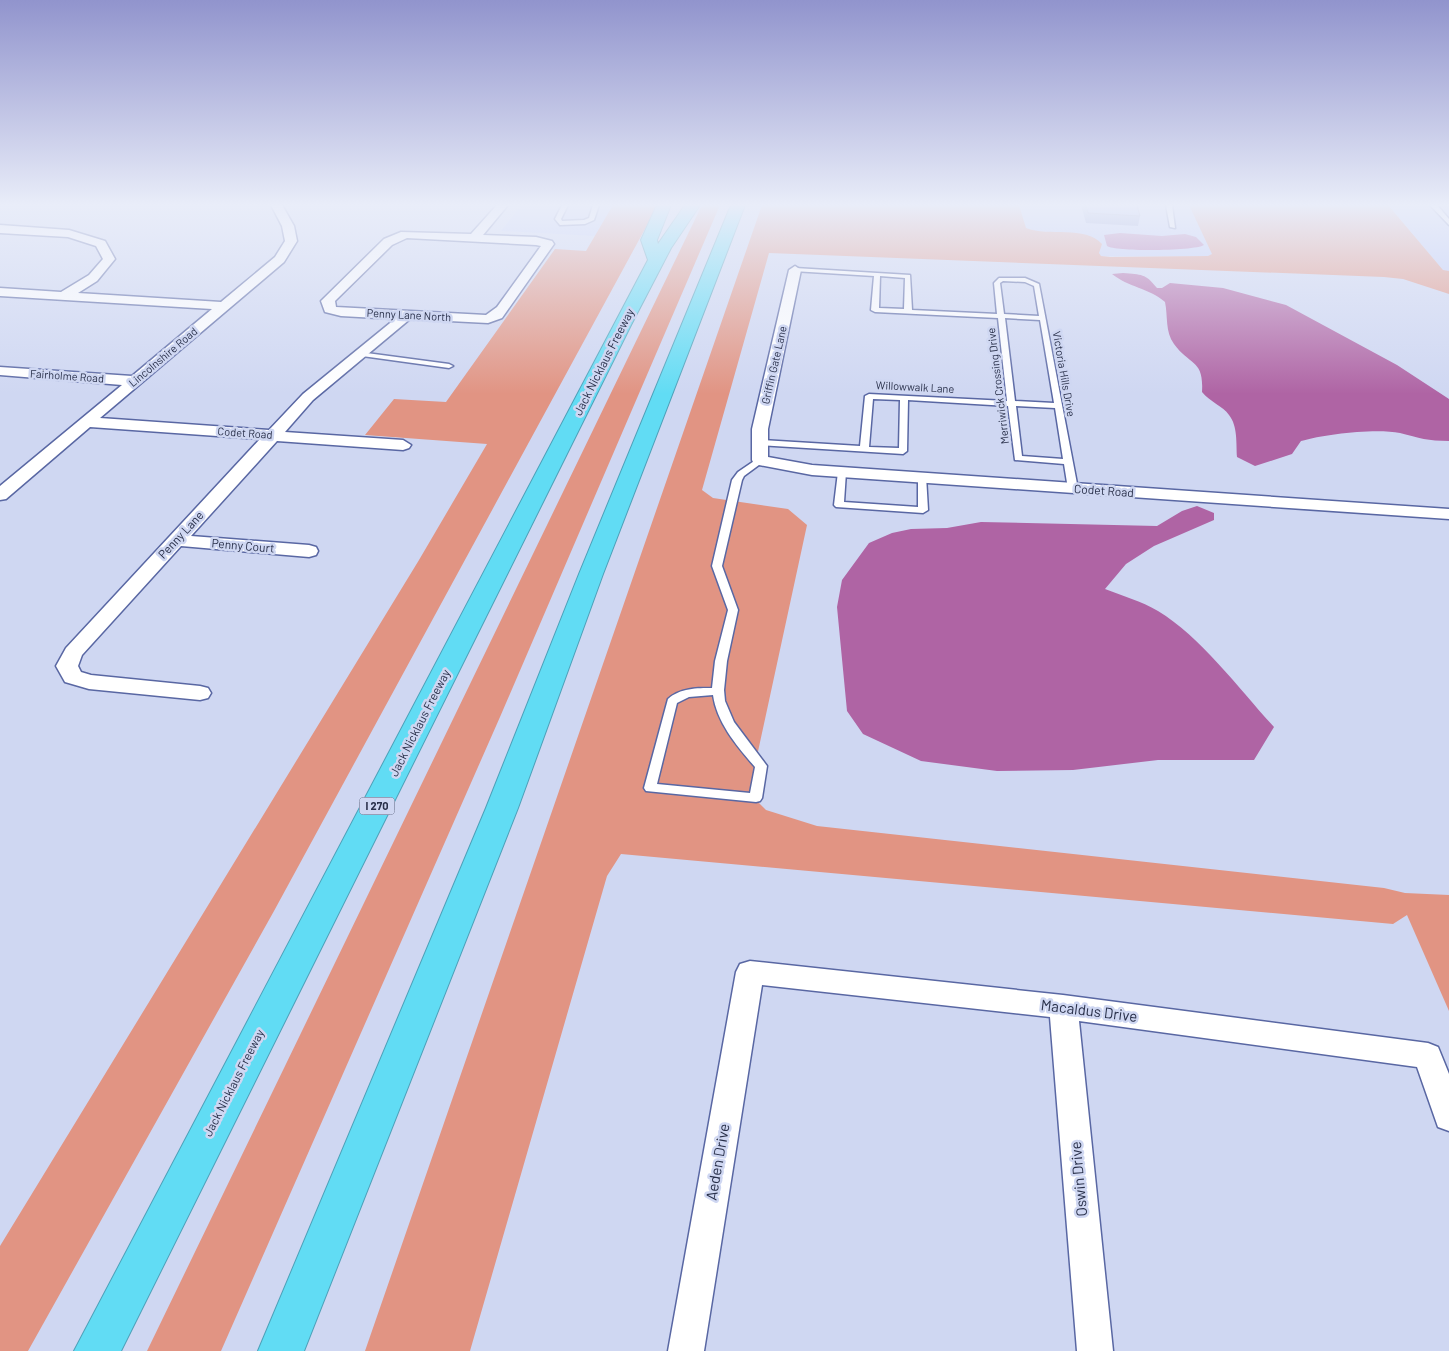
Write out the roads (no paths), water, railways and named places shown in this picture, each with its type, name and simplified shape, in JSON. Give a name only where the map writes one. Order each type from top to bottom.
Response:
[{"type":"highway","name":"Jack Nicklaus Freeway","points":[[97,1351],[652,268]]},
{"type":"highway","points":[[281,1351],[502,808],[591,574],[713,268]]},
{"type":"street","points":[[64,296],[92,278],[101,268]]},
{"type":"street","name":"Lincolnshire Road","points":[[0,495],[269,268]]},
{"type":"street","name":"Penny Lane North","points":[[361,268],[328,301],[330,309],[406,316],[488,319],[502,310],[531,268]]},
{"type":"street","name":"Griffin Gate Lane","points":[[760,451],[760,429],[795,270]]},
{"type":"street","points":[[0,292],[224,306]]},
{"type":"street","name":"Penny Lane","points":[[200,693],[90,682],[73,677],[67,666],[73,653],[308,397],[406,316]]},
{"type":"street","name":"Fairholme Road","points":[[0,371],[135,381]]},
{"type":"street","name":"Codet Road","points":[[86,422],[403,445]]},
{"type":"street","name":"Codet Road","points":[[760,451],[812,470],[1449,514]]},
{"type":"street","points":[[0,474],[23,476]]},
{"type":"street","name":"Penny Court","points":[[177,540],[309,551]]},
{"type":"street","name":"Macaldus Drive","points":[[750,972],[1063,1007],[1428,1056],[1449,1117]]},
{"type":"street","name":"Aeden Drive","points":[[686,1351],[750,972]]},
{"type":"street","name":"Oswin Drive","points":[[1063,1007],[1095,1351]]},
{"type":"lane","points":[[795,270],[908,276],[908,312]]},
{"type":"lane","points":[[877,274],[875,310],[1043,318]]},
{"type":"lane","name":"Merriwick Crossing Drive","points":[[1018,278],[1001,279],[997,283],[1018,458],[1068,462]]},
{"type":"lane","name":"Victoria Hills Drive","points":[[1018,278],[1032,281],[1037,285],[1073,489]]},
{"type":"lane","points":[[362,354],[449,366]]},
{"type":"lane","name":"Willowwalk Lane","points":[[864,449],[868,396],[1058,406]]},
{"type":"lane","points":[[718,691],[687,694],[676,697],[672,702],[650,788],[756,798],[761,766],[738,739],[723,710],[718,691],[733,602],[719,576],[717,566],[740,474],[760,451],[864,449],[903,451],[904,398]]},
{"type":"lane","points":[[842,472],[839,505],[923,510],[923,478]]}]
